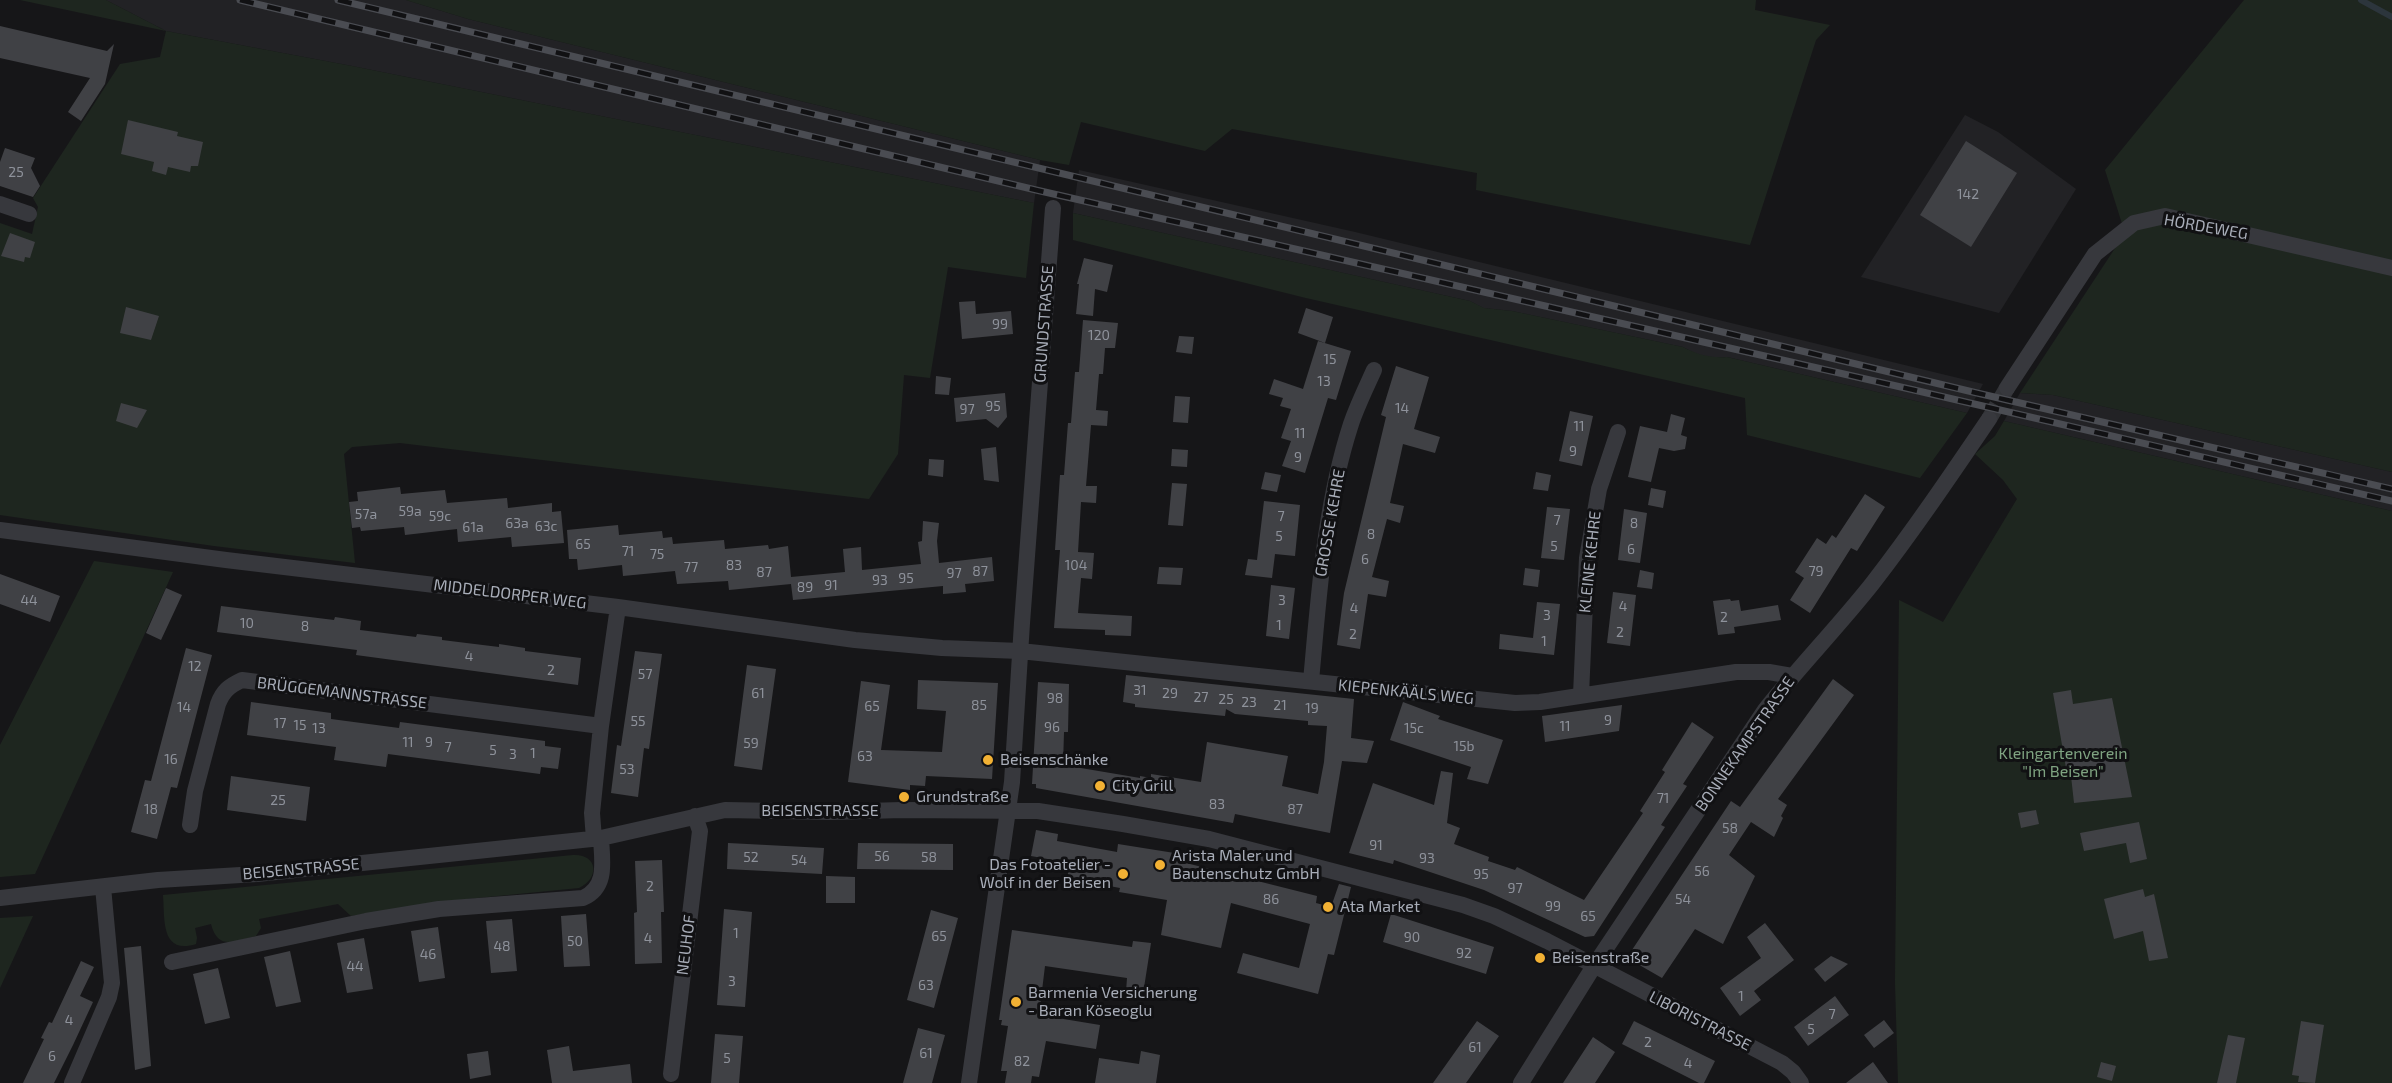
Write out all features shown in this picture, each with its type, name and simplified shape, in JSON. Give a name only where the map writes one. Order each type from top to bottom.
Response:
[{"type":"street","points":[[0,204],[29,214]]},
{"type":"street","name":"GRUNDSTRASSE","points":[[969,1083],[1012,782],[1053,208]]},
{"type":"street","name":"HÖRDEWEG","points":[[2007,388],[2095,254],[2134,223],[2165,216],[2392,268]]},
{"type":"street","name":"GROSSE KEHRE","points":[[1311,681],[1320,585],[1337,476],[1351,424],[1374,370]]},
{"type":"street","name":"BONNEKAMPSTRASSE","points":[[1521,1083],[1594,966],[1764,710],[1837,628],[1883,570],[1989,419]]},
{"type":"street","name":"KLEINE KEHRE","points":[[1581,695],[1587,558],[1599,489],[1618,432]]},
{"type":"street","name":"MIDDELDORPER WEG","points":[[0,530],[618,607],[855,640],[942,648],[1020,651]]},
{"type":"street","points":[[172,962],[366,921],[439,909],[583,898],[592,894],[603,869],[592,813],[601,726],[618,607]]},
{"type":"street","name":"KIEPENKÄÄLS WEG","points":[[1020,651],[1515,703],[1540,702],[1736,672],[1769,672],[1792,676]]},
{"type":"street","name":"BRÜGGEMANNSTRASSE","points":[[190,825],[195,790],[218,704],[222,694],[231,685],[242,680],[601,726]]},
{"type":"street","name":"BEISENSTRASSE","points":[[0,898],[158,880],[257,874],[598,839],[725,810],[1038,811],[1209,839],[1398,887],[1494,916],[1594,966]]},
{"type":"street","name":"NEUHOF","points":[[670,1074],[700,831],[695,816]]},
{"type":"street","points":[[76,1081],[109,998],[112,983],[103,887]]},
{"type":"street","name":"LIBORISTRASSE","points":[[1594,966],[1782,1063],[1801,1083]]},
{"type":"shaded area","points":[[106,0],[406,0],[468,19],[1040,160],[1034,203],[352,66],[166,31]]},
{"type":"shaded area","points":[[1965,115],[1998,132],[2076,189],[1999,313],[1861,277]]},
{"type":"shaded area","points":[[1079,170],[1355,232],[1983,384],[1967,413],[1727,357],[1711,358],[1698,355],[1683,347],[1512,311],[1483,308],[1470,301],[1073,213]]},
{"type":"shaded area","points":[[2020,393],[2053,395],[2392,472],[2392,511],[2004,421]]},
{"type":"green space","points":[[20,0],[106,0],[166,31]]},
{"type":"green space","points":[[406,0],[1756,0],[1755,10],[1830,25],[1816,40],[1750,245],[1476,190],[1477,173],[1232,129],[1205,151],[1081,122],[1069,165],[1040,160],[468,19]]},
{"type":"green space","points":[[2244,0],[2392,0],[2392,472],[2053,395],[2020,393],[2125,233],[2105,170]]},
{"type":"green space","points":[[166,31],[352,66],[1034,203],[1026,278],[948,267],[930,378],[904,375],[898,454],[869,499],[400,443],[352,447],[344,454],[355,563],[214,546],[0,515],[0,223],[32,234],[38,207],[33,198],[120,64],[160,57]]},
{"type":"green space","points":[[1073,213],[1470,301],[1484,308],[1512,311],[1683,347],[1704,355],[1727,357],[1967,413],[1920,478],[1747,435],[1745,398],[1306,298],[1073,240]]},
{"type":"green space","name":"Kleingartenverein \"Im Beisen\"","points":[[2004,421],[2392,511],[2392,1083],[1898,1083],[1895,982],[1899,600],[1943,622],[2017,499],[2003,480],[1975,454],[1995,436]]},
{"type":"green space","points":[[94,561],[173,572],[35,874],[0,877],[0,745]]},
{"type":"green space","points":[[573,855],[587,858],[593,867],[593,873],[586,884],[579,888],[467,899],[351,916],[338,904],[259,919],[261,928],[256,936],[234,942],[218,938],[211,924],[195,928],[196,944],[184,946],[176,944],[170,939],[165,924],[163,895]]},
{"type":"green space","points":[[33,916],[0,988],[0,918]]},
{"type":"building","points":[[0,26],[107,51],[114,44],[105,84],[81,121],[68,112],[90,78],[0,58]]},
{"type":"building","points":[[128,120],[178,132],[177,136],[203,142],[198,166],[191,166],[190,172],[168,167],[166,175],[152,171],[154,162],[121,154]]},
{"type":"building","points":[[1966,141],[2017,173],[1971,247],[1920,215]]},
{"type":"building","points":[[5,148],[35,158],[31,168],[40,186],[33,197],[0,186],[0,162]]},
{"type":"building","points":[[10,233],[35,242],[30,258],[25,257],[24,262],[1,256]]},
{"type":"building","points":[[1084,258],[1113,265],[1107,292],[1095,289],[1093,316],[1076,314],[1079,284],[1077,284]]},
{"type":"building","points":[[975,301],[976,314],[1011,311],[1013,334],[962,339],[959,302]]},
{"type":"building","points":[[126,307],[159,316],[151,340],[120,333]]},
{"type":"building","points":[[1306,308],[1333,317],[1325,343],[1298,333]]},
{"type":"building","points":[[1083,320],[1118,323],[1115,348],[1105,348],[1103,374],[1099,374],[1096,410],[1108,411],[1107,426],[1091,425],[1086,486],[1097,486],[1096,503],[1081,502],[1078,552],[1094,553],[1092,579],[1081,578],[1078,613],[1132,616],[1131,636],[1105,635],[1105,630],[1054,628],[1060,550],[1055,550],[1060,475],[1064,475],[1075,372],[1079,372]]},
{"type":"building","points":[[1179,336],[1194,337],[1192,354],[1176,352]]},
{"type":"building","points":[[1318,341],[1351,351],[1336,400],[1328,398],[1305,473],[1282,466],[1291,441],[1281,438],[1291,409],[1280,406],[1283,398],[1269,394],[1274,379],[1303,389]]},
{"type":"building","points":[[1396,366],[1429,377],[1414,429],[1440,437],[1435,453],[1403,444],[1390,503],[1404,506],[1400,523],[1387,519],[1372,577],[1389,581],[1386,597],[1368,594],[1360,649],[1337,645],[1344,593],[1386,417],[1381,415]]},
{"type":"building","points":[[936,376],[951,378],[949,395],[935,394]]},
{"type":"building","points":[[1005,393],[1007,417],[998,428],[986,419],[956,422],[954,398]]},
{"type":"building","points":[[1175,396],[1190,397],[1188,423],[1173,422]]},
{"type":"building","points":[[121,403],[147,410],[137,428],[116,421]]},
{"type":"building","points":[[1570,411],[1593,416],[1582,466],[1559,461]]},
{"type":"building","points":[[1671,414],[1685,418],[1681,435],[1687,437],[1685,449],[1674,451],[1659,448],[1651,482],[1628,477],[1640,426],[1667,432]]},
{"type":"building","points":[[996,447],[999,482],[984,480],[981,449]]},
{"type":"building","points":[[1172,449],[1188,450],[1187,467],[1171,466]]},
{"type":"building","points":[[929,459],[944,460],[943,477],[928,475]]},
{"type":"building","points":[[1265,472],[1281,475],[1277,492],[1261,489]]},
{"type":"building","points":[[1536,472],[1551,475],[1548,491],[1533,489]]},
{"type":"building","points":[[1172,483],[1187,484],[1183,526],[1168,525]]},
{"type":"building","points":[[400,487],[401,494],[445,490],[447,503],[507,498],[508,508],[552,503],[552,512],[561,511],[564,543],[512,547],[511,537],[458,542],[457,529],[405,535],[404,527],[361,531],[360,527],[352,528],[349,502],[358,501],[357,492]]},
{"type":"building","points":[[1651,488],[1666,491],[1663,508],[1648,505]]},
{"type":"building","points":[[1865,494],[1885,507],[1857,551],[1851,548],[1810,613],[1790,600],[1804,578],[1795,572],[1817,538],[1826,544],[1832,535],[1836,538]]},
{"type":"building","points":[[1264,501],[1300,505],[1295,556],[1275,554],[1272,578],[1245,575],[1248,559],[1257,560]]},
{"type":"building","points":[[1547,507],[1570,509],[1564,560],[1541,558]]},
{"type":"building","points":[[1624,509],[1647,513],[1640,563],[1618,560]]},
{"type":"building","points":[[923,521],[939,523],[937,541],[939,563],[992,557],[994,581],[965,584],[966,592],[943,594],[943,586],[793,600],[791,584],[729,590],[728,581],[677,584],[675,571],[623,576],[622,565],[578,570],[577,559],[569,559],[567,530],[618,525],[619,535],[662,531],[663,538],[672,537],[673,544],[724,540],[725,549],[768,545],[769,549],[788,546],[791,577],[845,572],[843,549],[861,547],[862,570],[921,564],[918,542],[922,541]]},
{"type":"building","points":[[1159,567],[1183,568],[1181,585],[1157,584]]},
{"type":"building","points":[[1525,568],[1540,570],[1538,587],[1523,585]]},
{"type":"building","points":[[1640,570],[1654,573],[1652,589],[1637,587]]},
{"type":"building","points":[[0,574],[60,596],[50,622],[0,604]]},
{"type":"building","points":[[1271,585],[1295,588],[1289,639],[1266,636]]},
{"type":"building","points":[[166,588],[182,595],[161,640],[146,633]]},
{"type":"building","points":[[1613,592],[1636,595],[1630,646],[1607,643]]},
{"type":"building","points":[[1730,599],[1731,601],[1739,600],[1741,611],[1778,605],[1781,620],[1734,627],[1735,633],[1718,635],[1713,601]]},
{"type":"building","points":[[1537,602],[1560,604],[1554,655],[1499,649],[1500,634],[1533,638]]},
{"type":"building","points":[[221,606],[334,620],[335,617],[361,621],[360,630],[416,637],[417,634],[442,637],[442,640],[499,647],[499,644],[525,648],[525,651],[581,658],[578,685],[356,655],[357,650],[217,632]]},
{"type":"building","points":[[186,648],[212,655],[177,788],[171,787],[157,839],[131,832],[145,780],[151,781]]},
{"type":"building","points":[[635,651],[662,654],[649,749],[644,748],[638,797],[611,793],[617,745],[621,746]]},
{"type":"building","points":[[747,665],[776,669],[762,770],[734,766]]},
{"type":"building","points":[[1126,675],[1354,699],[1351,738],[1374,741],[1367,763],[1342,761],[1330,833],[1235,814],[1233,823],[1036,788],[1036,784],[1032,784],[1038,682],[1069,684],[1068,732],[1064,732],[1063,765],[1140,778],[1140,776],[1151,778],[1151,774],[1201,782],[1207,742],[1288,756],[1282,786],[1318,794],[1327,726],[1308,725],[1308,721],[1235,714],[1226,709],[1225,716],[1135,707],[1135,704],[1123,702]]},
{"type":"building","points":[[1833,679],[1854,695],[1778,799],[1787,805],[1774,837],[1751,822],[1729,855],[1755,876],[1723,944],[1695,929],[1662,978],[1629,959],[1632,950],[1731,801],[1740,807]]},
{"type":"building","points":[[918,680],[998,683],[992,779],[926,776],[925,786],[910,785],[910,790],[848,782],[861,681],[890,685],[881,750],[942,752],[946,711],[917,709]]},
{"type":"building","points":[[2071,690],[2073,704],[2112,698],[2132,797],[2074,803],[2070,767],[2066,768],[2053,693]]},
{"type":"building","points":[[251,702],[331,713],[331,719],[399,728],[400,722],[545,741],[545,746],[561,748],[558,769],[541,767],[540,774],[388,754],[386,767],[334,760],[336,747],[247,735]]},
{"type":"building","points":[[1403,702],[1440,716],[1438,719],[1503,740],[1488,784],[1467,779],[1471,767],[1390,740]]},
{"type":"building","points":[[1622,705],[1619,731],[1545,742],[1542,716]]},
{"type":"building","points":[[1692,722],[1714,737],[1683,784],[1687,786],[1661,825],[1665,827],[1594,936],[1585,937],[1484,890],[1394,860],[1393,864],[1349,853],[1373,783],[1434,805],[1441,771],[1453,773],[1447,823],[1460,828],[1454,844],[1489,857],[1488,861],[1515,870],[1517,867],[1584,900],[1643,813],[1640,811],[1665,772],[1662,770]]},
{"type":"building","points":[[231,776],[310,787],[306,821],[227,810]]},
{"type":"building","points":[[2036,810],[2039,824],[2021,828],[2018,813]]},
{"type":"building","points":[[2139,822],[2147,859],[2130,863],[2126,843],[2084,851],[2080,833]]},
{"type":"building","points":[[1036,830],[1058,834],[1057,841],[1117,852],[1118,844],[1187,855],[1186,863],[1317,896],[1316,903],[1331,907],[1339,884],[1351,887],[1334,955],[1328,954],[1318,994],[1237,973],[1243,953],[1299,968],[1310,924],[1231,903],[1221,948],[1161,935],[1167,900],[1119,892],[1120,888],[1067,878],[1070,863],[1031,856]]},
{"type":"building","points":[[728,843],[824,848],[822,874],[727,869]]},
{"type":"building","points":[[858,843],[953,844],[953,870],[857,869]]},
{"type":"building","points":[[662,860],[664,912],[661,912],[662,963],[635,964],[634,913],[637,912],[635,861]]},
{"type":"building","points":[[826,876],[855,877],[855,903],[826,903]]},
{"type":"building","points":[[2143,889],[2145,897],[2154,894],[2168,958],[2149,961],[2143,931],[2114,939],[2104,899]]},
{"type":"building","points":[[724,909],[752,912],[745,1007],[717,1005]]},
{"type":"building","points":[[931,910],[958,918],[934,1008],[907,1000]]},
{"type":"building","points":[[586,914],[590,966],[564,967],[561,916]]},
{"type":"building","points":[[1391,914],[1494,947],[1486,974],[1383,942]]},
{"type":"building","points":[[512,919],[517,971],[491,973],[486,921]]},
{"type":"building","points":[[1765,923],[1794,960],[1754,991],[1761,1000],[1740,1016],[1720,988],[1761,958],[1747,937]]},
{"type":"building","points":[[438,927],[445,978],[419,982],[411,931]]},
{"type":"building","points":[[1012,930],[1132,947],[1133,941],[1151,943],[1143,994],[1126,992],[1127,978],[1045,966],[1039,1015],[1100,1025],[1096,1049],[1046,1041],[1039,1077],[1032,1076],[1031,1083],[1005,1083],[1007,1071],[1001,1071],[1008,1026],[1001,1025],[1002,1020],[999,1020]]},
{"type":"building","points":[[364,938],[373,989],[347,993],[337,943]]},
{"type":"building","points":[[141,946],[151,1066],[135,1070],[124,948]]},
{"type":"building","points":[[290,951],[301,1002],[276,1007],[264,957]]},
{"type":"building","points":[[1831,956],[1848,964],[1825,982],[1814,969]]},
{"type":"building","points":[[81,961],[94,967],[80,996],[93,1002],[73,1045],[54,1083],[23,1083],[44,1039],[41,1038],[49,1022],[52,1023]]},
{"type":"building","points":[[218,968],[230,1018],[205,1024],[193,974]]},
{"type":"building","points":[[1835,996],[1849,1015],[1808,1046],[1794,1027]]},
{"type":"building","points":[[1884,1020],[1894,1033],[1874,1048],[1864,1035]]},
{"type":"building","points":[[1477,1021],[1499,1036],[1466,1083],[1433,1083]]},
{"type":"building","points":[[1634,1021],[1715,1061],[1704,1083],[1699,1083],[1622,1044]]},
{"type":"building","points":[[2301,1021],[2324,1025],[2315,1083],[2298,1082],[2299,1076],[2292,1075]]},
{"type":"building","points":[[918,1028],[945,1035],[932,1083],[903,1083]]},
{"type":"building","points":[[715,1034],[743,1036],[739,1083],[711,1083]]},
{"type":"building","points":[[2228,1035],[2245,1038],[2236,1083],[2217,1083]]},
{"type":"building","points":[[1593,1037],[1615,1052],[1595,1083],[1563,1083]]},
{"type":"building","points":[[569,1046],[573,1071],[630,1064],[632,1083],[552,1083],[547,1050]]},
{"type":"building","points":[[488,1051],[491,1075],[470,1079],[467,1054]]},
{"type":"building","points":[[1141,1051],[1160,1055],[1156,1083],[1095,1083],[1099,1058],[1139,1064]]},
{"type":"building","points":[[1873,1062],[1888,1083],[1846,1083]]},
{"type":"building","points":[[2101,1062],[2116,1066],[2112,1081],[2097,1077]]},
{"type":"waterway","points":[[2361,0],[2392,17]]},
{"type":"tunnel","points":[[1989,419],[2007,388]]},
{"type":"railway","points":[[240,0],[1036,190],[2392,501]]},
{"type":"railway","points":[[338,0],[1977,393],[2392,489]]},
{"type":"place","name":"Beisenschänke","points":[[988,760]]},
{"type":"place","name":"City Grill","points":[[1100,786]]},
{"type":"place","name":"Grundstraße","points":[[904,797]]},
{"type":"place","name":"Arista Maler und Bautenschutz GmbH","points":[[1160,865]]},
{"type":"place","name":"Das Fotoatelier - Wolf in der Beisen","points":[[1123,874]]},
{"type":"place","name":"Ata Market","points":[[1328,907]]},
{"type":"place","name":"Beisenstraße","points":[[1540,958]]},
{"type":"place","name":"Barmenia Versicherung - Baran Köseoglu","points":[[1016,1002]]}]
